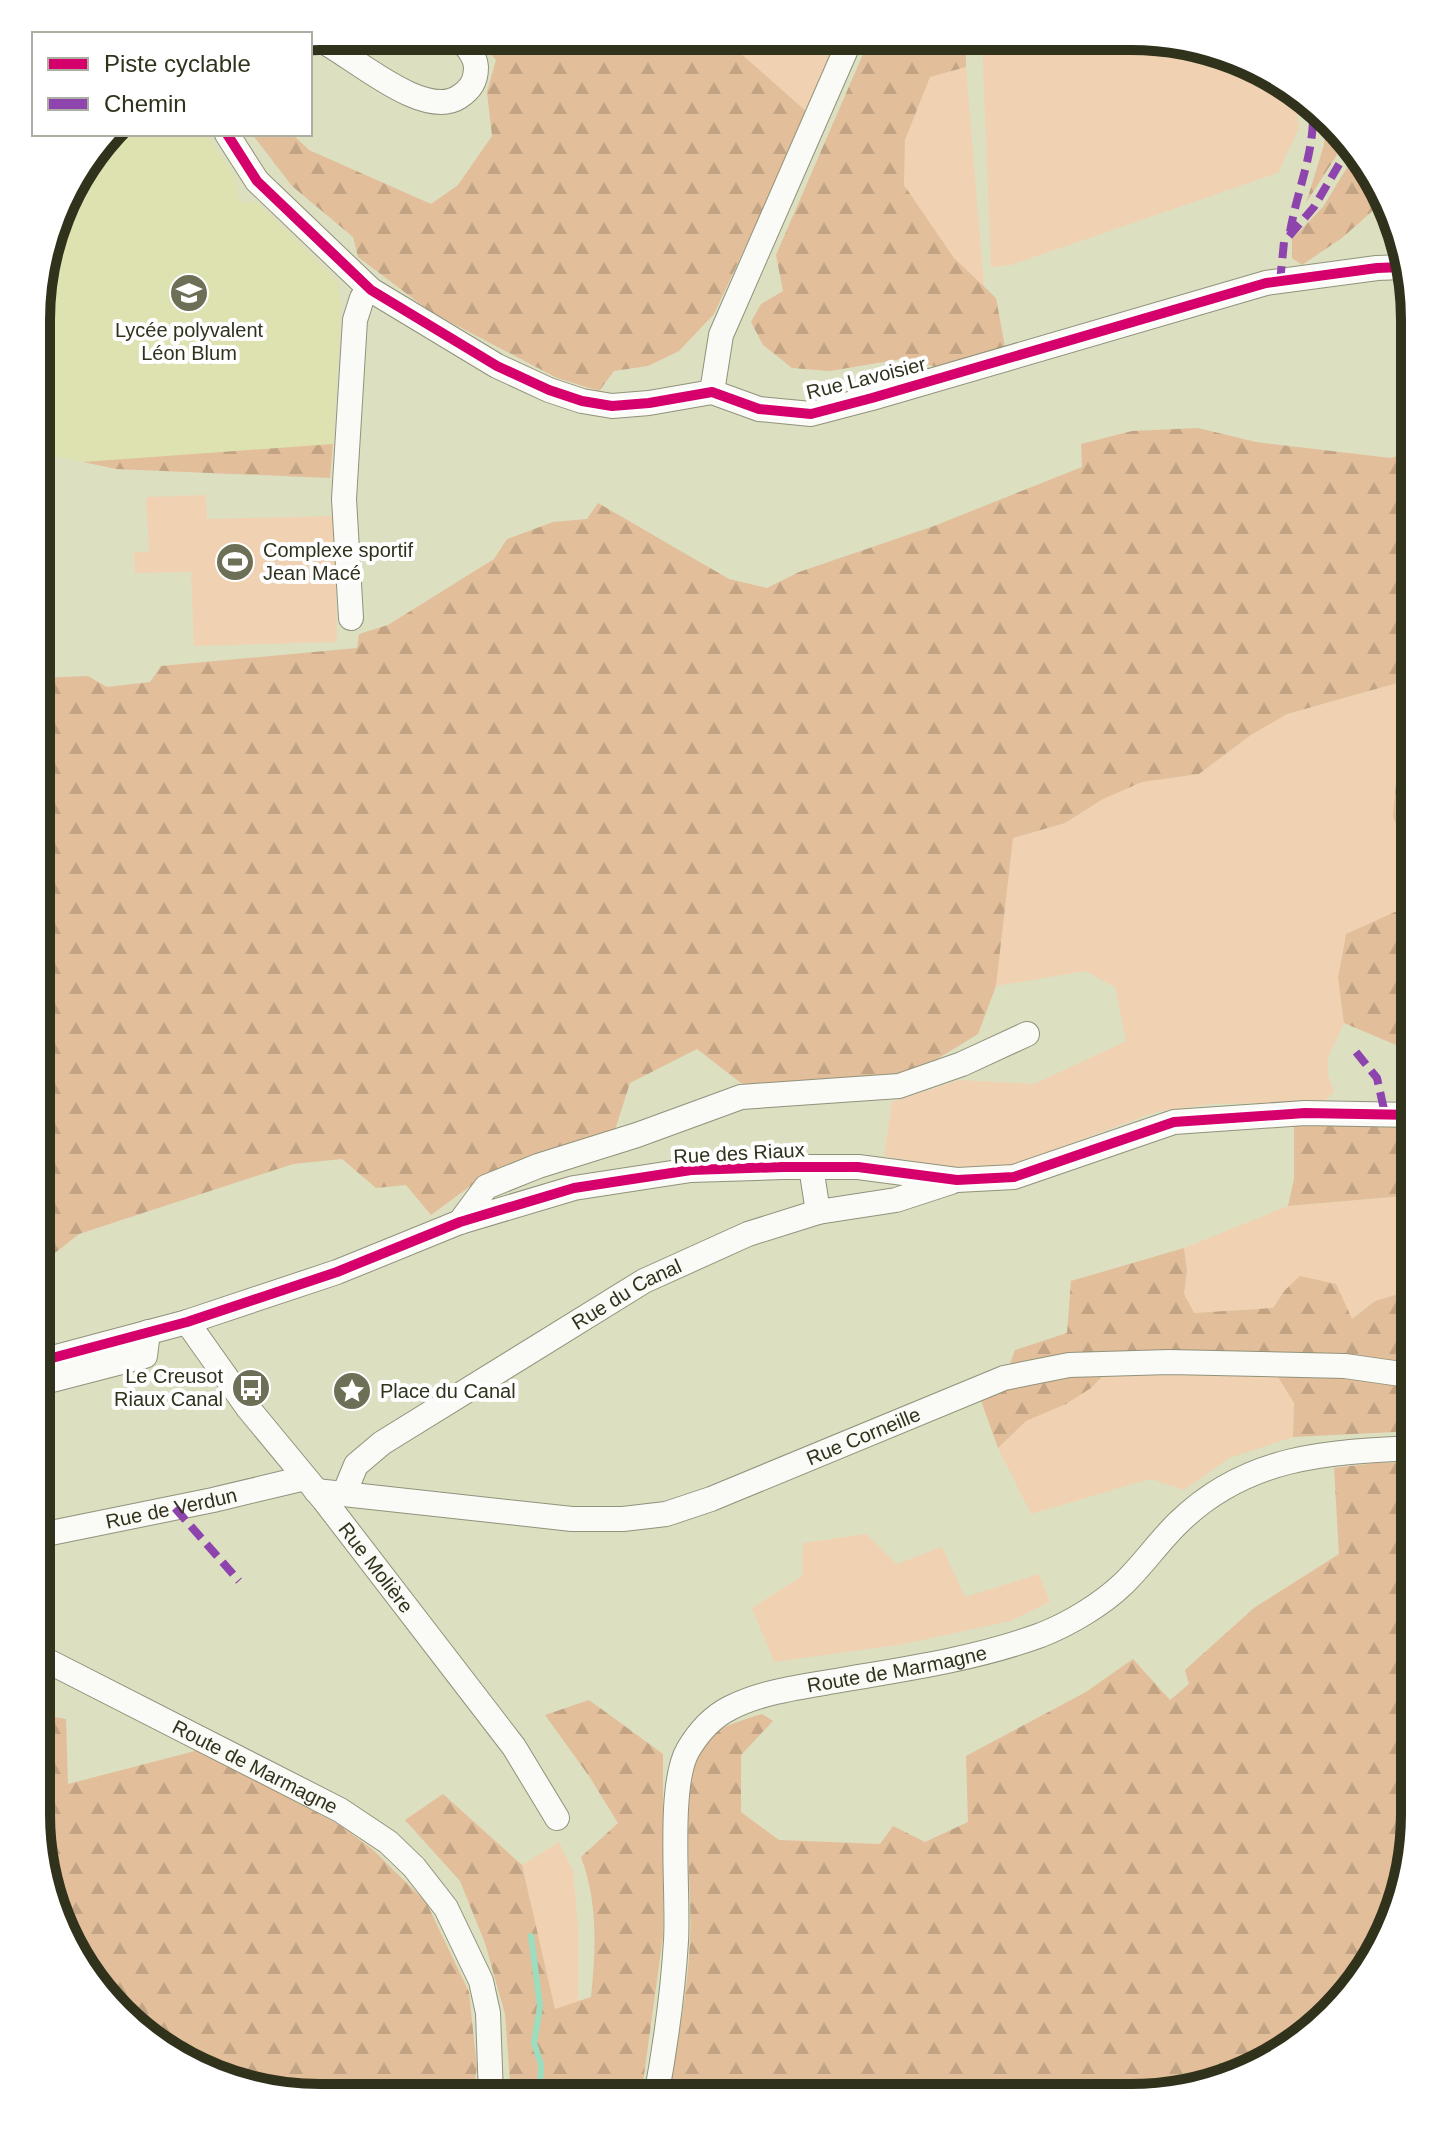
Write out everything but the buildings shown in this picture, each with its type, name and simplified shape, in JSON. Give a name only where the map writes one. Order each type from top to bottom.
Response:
[{"type":"street","points":[[712,392],[721,335],[846,50]]},
{"type":"street","points":[[338,51],[420,99],[434,102],[453,101],[470,90],[475,78],[476,61],[470,51]]},
{"type":"street","name":"Rue Lavoisier","points":[[228,136],[257,181],[371,290],[497,366],[549,390],[582,401],[612,406],[712,392],[759,409],[811,414],[1266,283],[1396,267]]},
{"type":"street","points":[[351,618],[344,499],[355,320],[362,298],[371,290]]},
{"type":"street","points":[[460,1222],[486,1187],[538,1166],[637,1135],[741,1097],[899,1086],[962,1064],[1027,1034]]},
{"type":"street","name":"Rue des Riaux","points":[[50,1358],[187,1322],[337,1272],[460,1222],[574,1188],[691,1170],[811,1167],[858,1167],[957,1180],[1014,1177],[1174,1122],[1305,1113],[1400,1115]]},
{"type":"street","points":[[811,1167],[818,1212]]},
{"type":"street","name":"Rue du Canal","points":[[344,1494],[356,1465],[382,1443],[644,1281],[748,1234],[818,1212],[896,1200],[957,1180]]},
{"type":"street","name":"Rue Molière","points":[[187,1322],[248,1408],[514,1747],[557,1818]]},
{"type":"street","points":[[50,1381],[145,1356],[148,1332]]},
{"type":"street","name":"Rue Corneille","points":[[310,1484],[344,1494],[572,1519],[623,1519],[666,1514],[711,1499],[1004,1378],[1069,1365],[1169,1362],[1345,1366],[1400,1374]]},
{"type":"street","name":"Route de Marmagne","points":[[658,2084],[676,1941],[677,1785],[686,1752],[703,1728],[728,1709],[756,1697],[927,1666],[1043,1634],[1083,1614],[1121,1586],[1179,1522],[1208,1497],[1242,1478],[1267,1466],[1315,1455],[1400,1449]]},
{"type":"street","name":"Rue de Verdun","points":[[50,1533],[310,1484]]},
{"type":"street","name":"Route de Marmagne","points":[[50,1662],[340,1810],[397,1850],[446,1908],[481,1981],[488,2013],[491,2084]]},
{"type":"shaded area","points":[[737,50],[831,50],[808,113]]},
{"type":"shaded area","points":[[982,50],[1166,52],[1201,59],[1234,71],[1266,86],[1296,107],[1299,128],[1278,173],[1011,265],[991,267]]},
{"type":"shaded area","points":[[966,67],[984,287],[954,258],[904,185],[905,140],[930,77]]},
{"type":"shaded area","name":"Lycée polyvalent Léon Blum","points":[[123,136],[208,136],[236,179],[239,203],[257,202],[338,282],[341,303],[333,444],[83,462],[50,455],[52,285],[64,233],[86,185]]},
{"type":"shaded area","name":"Complexe sportif Jean Macé","points":[[206,495],[207,519],[335,516],[337,642],[194,646],[191,572],[135,573],[134,552],[149,552],[146,497]]},
{"type":"shaded area","points":[[1401,682],[1401,749],[1393,817],[1401,834],[1401,908],[1346,934],[1338,978],[1344,1023],[1328,1058],[1328,1075],[1334,1092],[1324,1102],[1212,1104],[1156,1112],[1011,1165],[960,1169],[884,1156],[892,1102],[959,1080],[1034,1084],[1126,1041],[1115,987],[1085,971],[996,986],[1013,838],[1065,823],[1103,799],[1142,782],[1199,774],[1251,735],[1287,714]]},
{"type":"shaded area","points":[[1400,1196],[1400,1293],[1375,1301],[1351,1319],[1285,1290],[1273,1308],[1193,1313],[1184,1294],[1187,1271],[1184,1248],[1288,1206]]},
{"type":"shaded area","points":[[1108,1371],[1275,1372],[1294,1403],[1293,1437],[1229,1458],[1184,1490],[1150,1479],[1031,1514],[998,1448],[1026,1421],[1066,1404],[1091,1388]]},
{"type":"shaded area","points":[[866,1534],[897,1564],[942,1547],[965,1597],[1039,1574],[1050,1602],[1010,1621],[904,1644],[774,1662],[752,1608],[802,1576],[803,1543]]},
{"type":"shaded area","points":[[559,1842],[573,1871],[578,1925],[578,2002],[555,2009],[522,1865]]},
{"type":"green space","points":[[737,50],[808,113],[714,314],[679,351],[648,366],[614,371],[599,391],[557,378],[431,312],[358,257],[353,237],[292,186],[254,136],[294,136],[309,150],[431,204],[458,185],[492,136],[487,92],[496,60],[488,51]]},
{"type":"green space","points":[[865,50],[966,50],[966,67],[930,77],[905,140],[904,185],[954,258],[996,298],[1005,347],[936,367],[907,358],[830,371],[792,368],[763,345],[751,322],[761,304],[783,291],[776,255]]},
{"type":"green space","points":[[1325,133],[1340,150],[1306,203]]},
{"type":"green space","points":[[1350,163],[1376,208],[1342,238],[1302,265],[1292,258],[1292,239],[1323,207]]},
{"type":"green space","points":[[1198,428],[1256,442],[1391,458],[1401,455],[1401,682],[1287,714],[1251,735],[1199,774],[1142,782],[1103,799],[1065,823],[1013,838],[996,986],[978,1034],[901,1081],[775,1090],[741,1083],[697,1049],[630,1083],[614,1133],[488,1173],[431,1215],[406,1185],[376,1188],[342,1159],[293,1164],[79,1234],[50,1257],[50,678],[88,676],[107,687],[150,682],[161,666],[357,648],[359,634],[388,625],[494,559],[507,539],[553,522],[587,519],[598,503],[729,579],[767,588],[799,572],[934,526],[1082,467],[1081,444],[1132,431]]},
{"type":"green space","points":[[333,444],[330,478],[116,469],[83,462]]},
{"type":"green space","points":[[1401,748],[1401,834],[1393,817]]},
{"type":"green space","points":[[1401,908],[1401,1047],[1344,1023],[1338,978],[1346,934]]},
{"type":"green space","points":[[1294,1121],[1400,1125],[1400,1196],[1288,1206],[1294,1179]]},
{"type":"green space","points":[[1184,1248],[1187,1271],[1184,1294],[1194,1313],[1273,1308],[1285,1290],[1300,1276],[1336,1284],[1352,1319],[1375,1301],[1400,1293],[1400,1362],[1302,1352],[1112,1352],[1008,1369],[1015,1350],[1067,1333],[1071,1281]]},
{"type":"green space","points":[[1108,1371],[1091,1388],[1066,1404],[1026,1421],[998,1448],[980,1398],[1005,1385]]},
{"type":"green space","points":[[1275,1372],[1400,1380],[1400,1432],[1293,1437],[1294,1403]]},
{"type":"green space","points":[[1400,1462],[1400,1831],[1396,1867],[1387,1901],[1373,1933],[1334,1992],[1309,2017],[1281,2038],[1218,2070],[1184,2079],[1148,2083],[669,2084],[689,1959],[691,1786],[695,1763],[703,1745],[714,1733],[762,1714],[773,1721],[741,1755],[741,1812],[779,1840],[880,1844],[893,1826],[925,1842],[968,1822],[966,1756],[1086,1692],[1133,1659],[1170,1700],[1189,1684],[1185,1670],[1254,1608],[1339,1554],[1334,1468]]},
{"type":"green space","points":[[589,1700],[663,1754],[663,1936],[643,2084],[510,2084],[505,2014],[485,1943],[460,1881],[405,1820],[443,1794],[522,1865],[555,2009],[591,1997],[593,1909],[581,1857],[618,1823],[545,1715]]},
{"type":"green space","points":[[50,1716],[66,1719],[68,1784],[199,1750],[338,1824],[372,1849],[426,1902],[469,1992],[477,2068],[474,2084],[285,2082],[250,2075],[217,2063],[185,2048],[156,2028],[129,2005],[106,1978],[86,1949],[64,1901],[55,1867],[51,1831]]},
{"type":"waterway","points":[[531,1936],[540,2006],[534,2043],[541,2064],[540,2084]]},
{"type":"marked path","points":[[1290,232],[1309,154],[1313,121]]},
{"type":"marked path","points":[[1280,282],[1284,242],[1314,207],[1344,156]]},
{"type":"marked path","points":[[1356,1052],[1377,1078],[1385,1114]]},
{"type":"marked path","points":[[175,1508],[239,1581]]},
{"type":"cycle path","points":[[228,136],[257,181],[371,290],[497,366],[549,390],[582,401],[612,406],[712,392],[759,409],[811,414],[1266,283],[1396,267]]},
{"type":"cycle path","points":[[50,1359],[187,1322],[337,1272],[460,1222],[574,1188],[691,1170],[783,1167],[858,1167],[957,1180],[1014,1177],[1174,1122],[1305,1113],[1400,1115]]},
{"type":"place","name":"Lycée polyvalent Léon Blum","points":[[189,293]]},
{"type":"place","name":"Complexe sportif Jean Macé","points":[[235,562]]},
{"type":"place","name":"Le Creusot Riaux Canal","points":[[251,1388]]},
{"type":"place","name":"Place du Canal","points":[[352,1391]]}]
